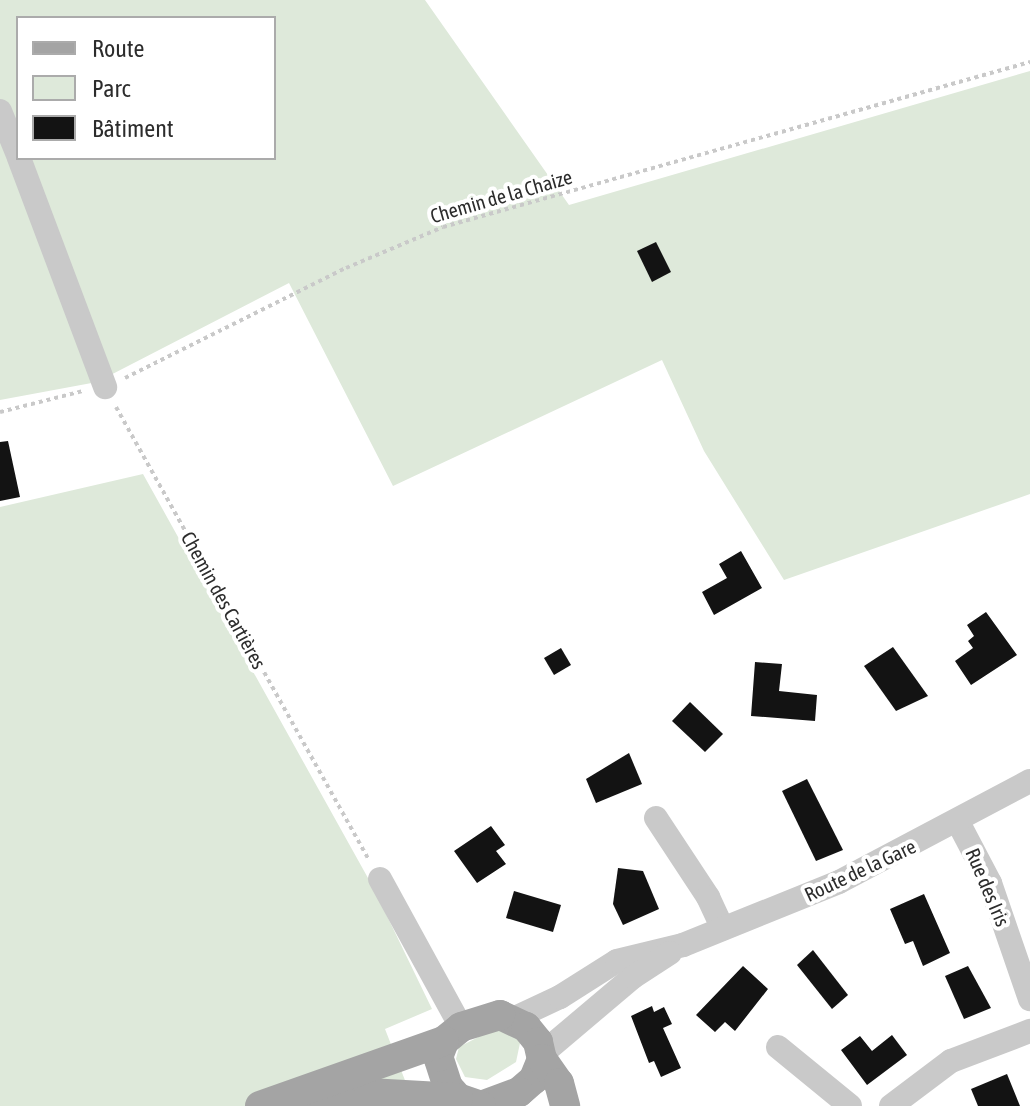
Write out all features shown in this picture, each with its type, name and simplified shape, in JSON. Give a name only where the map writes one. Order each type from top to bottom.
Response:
[{"type":"main road","name":"Route de la Gare","points":[[260,1106],[500,1015],[513,1019]]},
{"type":"main road","points":[[513,1019],[543,1056],[559,1083],[565,1106]]},
{"type":"main road","points":[[452,1034],[441,1072],[473,1103]]},
{"type":"main road","name":"Route de la Gare","points":[[305,1106],[369,1093],[473,1103],[519,1092],[534,1079],[543,1056]]},
{"type":"street","points":[[0,111],[16,149]]},
{"type":"street","points":[[20,160],[105,387]]},
{"type":"street","name":"Route de la Gare","points":[[513,1019],[560,997],[617,961],[683,945],[839,882],[958,822],[1030,781]]},
{"type":"street","points":[[656,818],[708,897],[723,929]]},
{"type":"street","name":"Rue des Iris","points":[[958,822],[990,883],[1030,999]]},
{"type":"street","points":[[380,879],[452,1034]]},
{"type":"street","name":"Route de la Gare","points":[[543,1056],[633,977],[683,945]]},
{"type":"street","points":[[891,1106],[951,1061],[1030,1031]]},
{"type":"street","points":[[778,1047],[850,1106]]},
{"type":"path","name":"Chemin de la Chaize","points":[[0,412],[105,387],[346,268],[443,227],[1030,62]]},
{"type":"path","name":"Chemin des Cartières","points":[[105,387],[380,879]]},
{"type":"green space","points":[[0,0],[425,0],[569,205],[1030,71],[1030,494],[784,580],[704,451],[662,360],[393,486],[289,283],[97,382],[0,400]]},
{"type":"green space","points":[[143,474],[373,887],[432,1009],[385,1029],[415,1106],[0,1106],[0,507]]},
{"type":"green space","points":[[492,1030],[513,1032],[520,1043],[516,1062],[487,1080],[465,1077],[456,1059],[459,1047]]},
{"type":"building","points":[[656,242],[671,272],[652,282],[637,251]]},
{"type":"building","points":[[8,441],[20,497],[0,501],[0,442]]},
{"type":"building","points":[[741,551],[762,588],[714,615],[702,592],[727,578],[719,564]]},
{"type":"building","points":[[986,612],[1017,655],[971,685],[955,661],[973,648],[968,641],[974,636],[967,625]]},
{"type":"building","points":[[893,647],[928,696],[896,711],[864,666]]},
{"type":"building","points":[[561,648],[571,665],[554,675],[544,658]]},
{"type":"building","points":[[755,662],[782,664],[779,691],[817,695],[815,721],[751,716]]},
{"type":"building","points":[[690,702],[723,734],[705,752],[672,721]]},
{"type":"building","points":[[629,753],[642,784],[596,803],[586,779]]},
{"type":"building","points":[[807,779],[843,850],[816,861],[782,791]]},
{"type":"building","points":[[491,826],[505,845],[496,851],[506,864],[477,883],[454,851]]},
{"type":"building","points":[[618,868],[643,871],[659,909],[623,925],[613,904]]},
{"type":"building","points":[[514,891],[561,905],[553,932],[506,918]]},
{"type":"building","points":[[924,894],[950,953],[923,966],[913,941],[905,944],[890,909]]},
{"type":"building","points":[[813,950],[848,995],[832,1009],[797,965]]},
{"type":"building","points":[[743,966],[768,989],[735,1031],[725,1022],[715,1032],[696,1015]]},
{"type":"building","points":[[968,966],[991,1008],[964,1019],[945,976]]},
{"type":"building","points":[[652,1006],[654,1012],[664,1007],[672,1024],[663,1028],[681,1068],[661,1077],[654,1061],[649,1063],[631,1016]]},
{"type":"building","points":[[892,1035],[907,1055],[867,1085],[841,1050],[860,1036],[872,1051]]},
{"type":"building","points":[[1007,1074],[1020,1106],[978,1106],[971,1089]]}]
